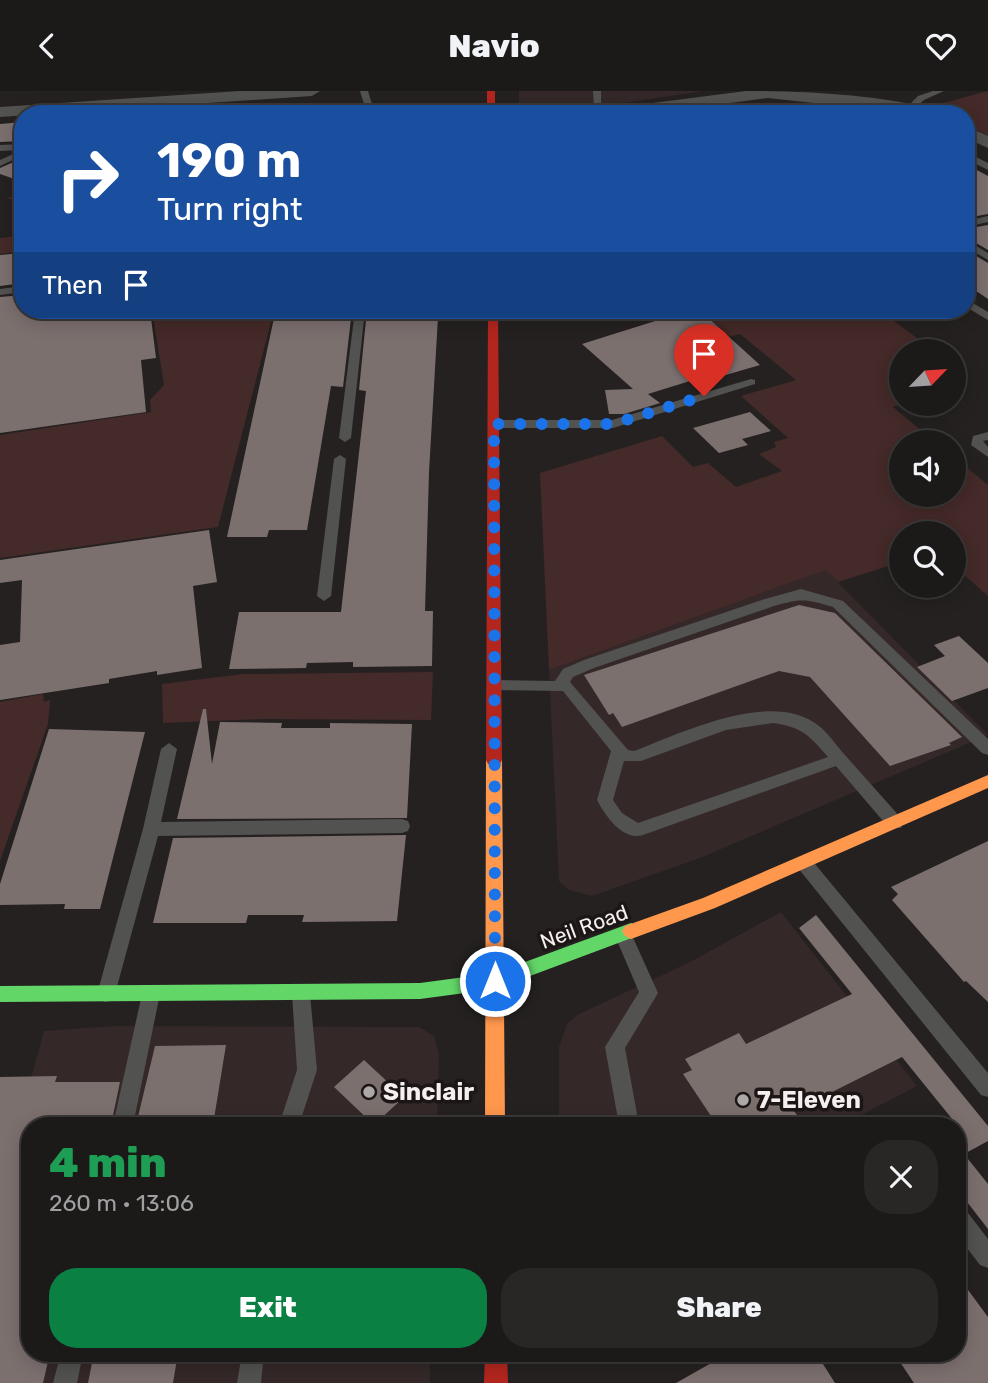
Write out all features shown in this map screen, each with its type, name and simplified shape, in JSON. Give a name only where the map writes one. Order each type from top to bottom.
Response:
[{"type":"street","points":[[208,105],[312,91]]},
{"type":"street","points":[[668,105],[751,93],[791,93],[894,105]]},
{"type":"street","points":[[493,319],[495,1117]]},
{"type":"street","name":"Neil Road","points":[[0,994],[421,991],[495,981],[624,936],[804,863],[988,781]]},
{"type":"street","points":[[496,1362],[496,1383]]},
{"type":"lane","points":[[913,105],[920,98],[940,91]]},
{"type":"lane","points":[[345,438],[359,319]]},
{"type":"lane","points":[[494,424],[613,424],[751,382]]},
{"type":"lane","points":[[988,436],[977,439],[977,445],[988,453]]},
{"type":"lane","points":[[324,596],[340,459]]},
{"type":"lane","points":[[561,684],[568,673],[589,664],[801,594],[838,604],[988,749]]},
{"type":"lane","points":[[496,685],[561,684],[573,690],[623,755],[635,757],[743,720],[783,716],[802,721],[813,729],[895,823]]},
{"type":"lane","points":[[106,994],[151,828],[169,748]]},
{"type":"lane","points":[[619,750],[605,800],[617,818],[637,830],[840,759]]},
{"type":"lane","points":[[151,828],[402,826]]},
{"type":"lane","points":[[804,863],[988,1088]]},
{"type":"lane","points":[[624,936],[649,993],[615,1047],[628,1117]]},
{"type":"lane","points":[[292,1117],[307,1070],[301,993]]},
{"type":"lane","points":[[125,1117],[151,994]]},
{"type":"lane","points":[[966,1229],[988,1257]]},
{"type":"lane","points":[[65,1383],[70,1362]]},
{"type":"lane","points":[[249,1383],[252,1362]]},
{"type":"shaded area","points":[[519,91],[704,91],[609,105],[519,105]]},
{"type":"shaded area","points":[[988,91],[988,136],[975,129],[975,105],[936,105]]},
{"type":"shaded area","points":[[14,236],[14,252],[0,254],[0,238]]},
{"type":"shaded area","points":[[153,319],[272,319],[218,527],[0,558],[0,435],[151,412],[150,400],[164,385]]},
{"type":"shaded area","points":[[709,319],[891,319],[918,339],[889,339],[889,417],[905,417],[920,430],[889,430],[889,507],[966,507],[966,467],[988,485],[988,596],[966,577],[966,521],[889,521],[889,566],[838,582],[826,570],[549,670],[540,473],[662,436],[693,467],[708,463],[736,487],[782,471],[759,454],[776,447],[774,442],[788,438],[741,396],[796,380],[740,334],[729,337]]},
{"type":"shaded area","points":[[826,570],[988,735],[700,858],[592,896],[569,890],[559,881],[549,670]]},
{"type":"shaded area","points":[[433,672],[431,720],[264,719],[163,723],[162,684],[243,674]]},
{"type":"shaded area","points":[[43,694],[44,702],[50,700],[48,724],[0,861],[0,702]]},
{"type":"shaded area","points":[[781,912],[917,1086],[857,1117],[559,1117],[559,1047],[567,1024],[577,1015],[690,962]]},
{"type":"shaded area","points":[[114,1026],[419,1027],[434,1036],[439,1054],[437,1117],[21,1117],[21,1362],[430,1362],[430,1383],[0,1383],[0,1192],[44,1031]]},
{"type":"building","points":[[14,123],[14,141],[0,142],[0,124]]},
{"type":"building","points":[[14,162],[14,179],[0,174],[0,168]]},
{"type":"building","points":[[975,169],[988,176],[988,214],[975,216]]},
{"type":"building","points":[[988,225],[988,250],[975,242],[975,227]]},
{"type":"building","points":[[14,254],[14,284],[0,286],[0,255]]},
{"type":"building","points":[[975,255],[988,263],[988,299],[975,290]]},
{"type":"building","points":[[14,296],[14,319],[151,319],[156,358],[141,360],[146,412],[0,433],[0,297]]},
{"type":"building","points":[[274,319],[351,319],[343,387],[331,386],[307,530],[269,530],[267,537],[227,537]]},
{"type":"building","points":[[366,319],[438,319],[429,472],[425,611],[433,611],[432,666],[353,667],[353,662],[307,663],[306,668],[229,669],[239,612],[341,612],[366,391],[359,390]]},
{"type":"building","points":[[662,319],[709,319],[760,365],[712,379],[706,376],[648,394],[660,403],[624,414],[609,414],[605,390],[633,389],[582,344]]},
{"type":"building","points":[[750,412],[771,431],[742,439],[748,445],[719,453],[693,428]]},
{"type":"building","points":[[209,530],[217,582],[193,586],[202,668],[157,675],[157,671],[109,679],[109,683],[0,700],[0,645],[20,642],[22,580],[0,583],[0,560]]},
{"type":"building","points":[[799,605],[835,613],[962,737],[949,743],[951,745],[890,766],[810,677],[779,671],[622,727],[613,713],[609,715],[584,675]]},
{"type":"building","points":[[959,636],[988,663],[988,688],[952,701],[917,667],[945,656],[934,645]]},
{"type":"building","points":[[203,709],[206,709],[212,764],[220,722],[282,723],[281,728],[330,728],[330,723],[412,724],[407,818],[177,819]]},
{"type":"building","points":[[49,729],[145,732],[100,909],[64,909],[65,904],[0,905],[0,884]]},
{"type":"building","points":[[406,835],[397,921],[302,922],[304,915],[248,915],[246,923],[153,923],[173,838]]},
{"type":"building","points":[[988,841],[988,1002],[964,982],[892,900],[898,894],[891,887]]},
{"type":"building","points":[[816,915],[988,1126],[988,1141],[966,1153],[966,1117],[951,1117],[902,1057],[794,1111],[798,1117],[712,1117],[683,1074],[692,1070],[685,1059],[739,1033],[746,1044],[852,994],[799,928]]},
{"type":"building","points":[[226,1045],[214,1117],[138,1117],[155,1046]]},
{"type":"building","name":"Sinclair","points":[[364,1060],[404,1097],[383,1117],[366,1117],[334,1087]]},
{"type":"building","points":[[57,1076],[55,1082],[120,1082],[113,1117],[21,1117],[21,1362],[48,1362],[43,1383],[0,1383],[0,1077]]},
{"type":"building","points":[[966,1156],[988,1184],[988,1229],[966,1201]]},
{"type":"building","points":[[966,1287],[988,1317],[988,1383],[914,1383],[900,1362],[966,1362]]},
{"type":"building","points":[[92,1362],[176,1362],[173,1383],[88,1383]]},
{"type":"building","points":[[713,1362],[822,1362],[835,1383],[676,1383]]},
{"type":"traffic: fast","points":[[0,994],[420,991],[495,981],[631,931]]},
{"type":"traffic: slow","points":[[494,760],[495,1117]]},
{"type":"traffic: slow","points":[[631,931],[709,903],[988,781]]},
{"type":"traffic: jam","points":[[491,91],[491,105]]},
{"type":"traffic: jam","points":[[493,319],[494,760]]},
{"type":"traffic: jam","points":[[496,1362],[496,1383]]},
{"type":"place","name":"Sinclair","points":[[369,1092]]},
{"type":"place","name":"7-Eleven","points":[[743,1100]]},
{"type":"route","points":[[495,981],[494,424],[613,424],[704,396]]}]
